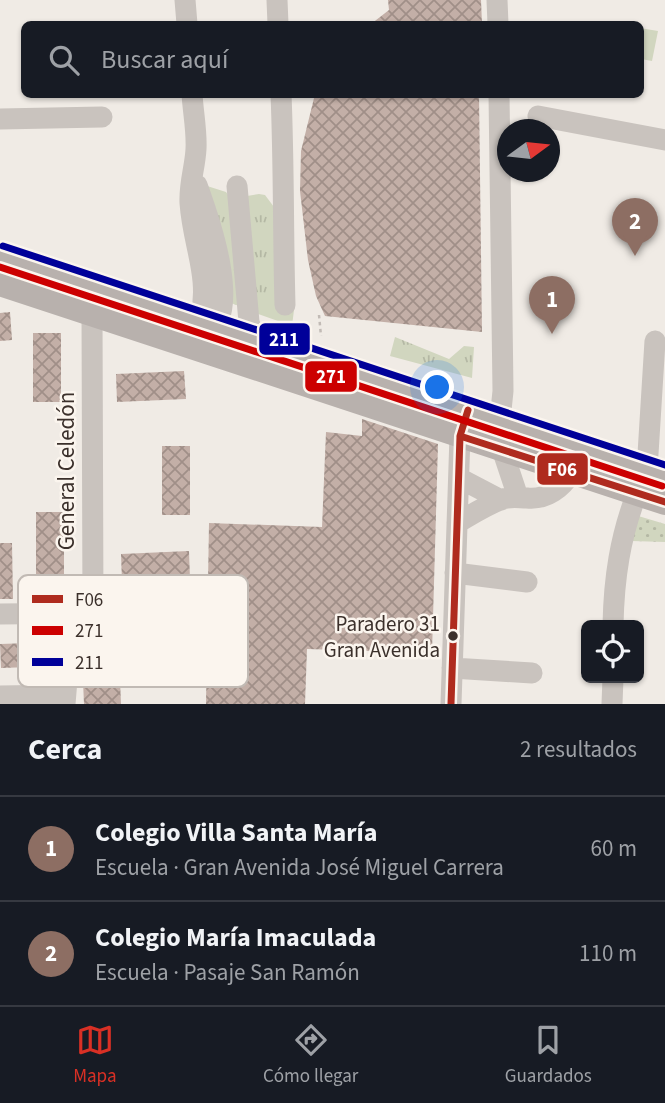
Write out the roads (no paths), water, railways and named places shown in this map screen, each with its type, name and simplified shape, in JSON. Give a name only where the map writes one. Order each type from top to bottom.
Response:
[{"type":"main road","points":[[0,256],[500,420],[650,480],[665,502]]},
{"type":"main road","points":[[0,283],[572,472],[650,480]]},
{"type":"street","points":[[185,0],[187,21]]},
{"type":"street","points":[[277,0],[278,21]]},
{"type":"street","points":[[497,0],[498,21]]},
{"type":"street","points":[[183,343],[203,337],[209,324],[204,307],[205,277],[192,218],[190,192],[191,170],[196,150],[192,98]]},
{"type":"street","points":[[281,98],[285,185],[282,202],[285,304]]},
{"type":"street","points":[[499,98],[503,391],[500,420]]},
{"type":"street","points":[[538,116],[665,140]]},
{"type":"street","points":[[0,119],[102,117]]},
{"type":"street","points":[[237,186],[249,322],[268,371]]},
{"type":"street","name":"General Celedón","points":[[92,313],[93,575]]},
{"type":"street","points":[[613,620],[618,554],[650,480],[655,341]]},
{"type":"street","points":[[451,704],[460,436],[468,410]]},
{"type":"street","points":[[502,449],[510,498]]},
{"type":"street","points":[[459,478],[510,498],[533,498],[550,494],[566,481],[572,472]]},
{"type":"street","points":[[457,523],[510,498]]},
{"type":"street","points":[[455,573],[527,582]]},
{"type":"street","points":[[0,614],[18,614]]},
{"type":"street","points":[[452,667],[532,673]]},
{"type":"street","points":[[612,683],[612,704]]},
{"type":"street","points":[[0,696],[65,699]]},
{"type":"place","name":"Colegio María Imaculada","points":[[635,256]]},
{"type":"place","name":"Colegio Villa Santa María","points":[[552,334]]},
{"type":"place","name":"Paradero 31 Gran Avenida","points":[[453,636]]}]
